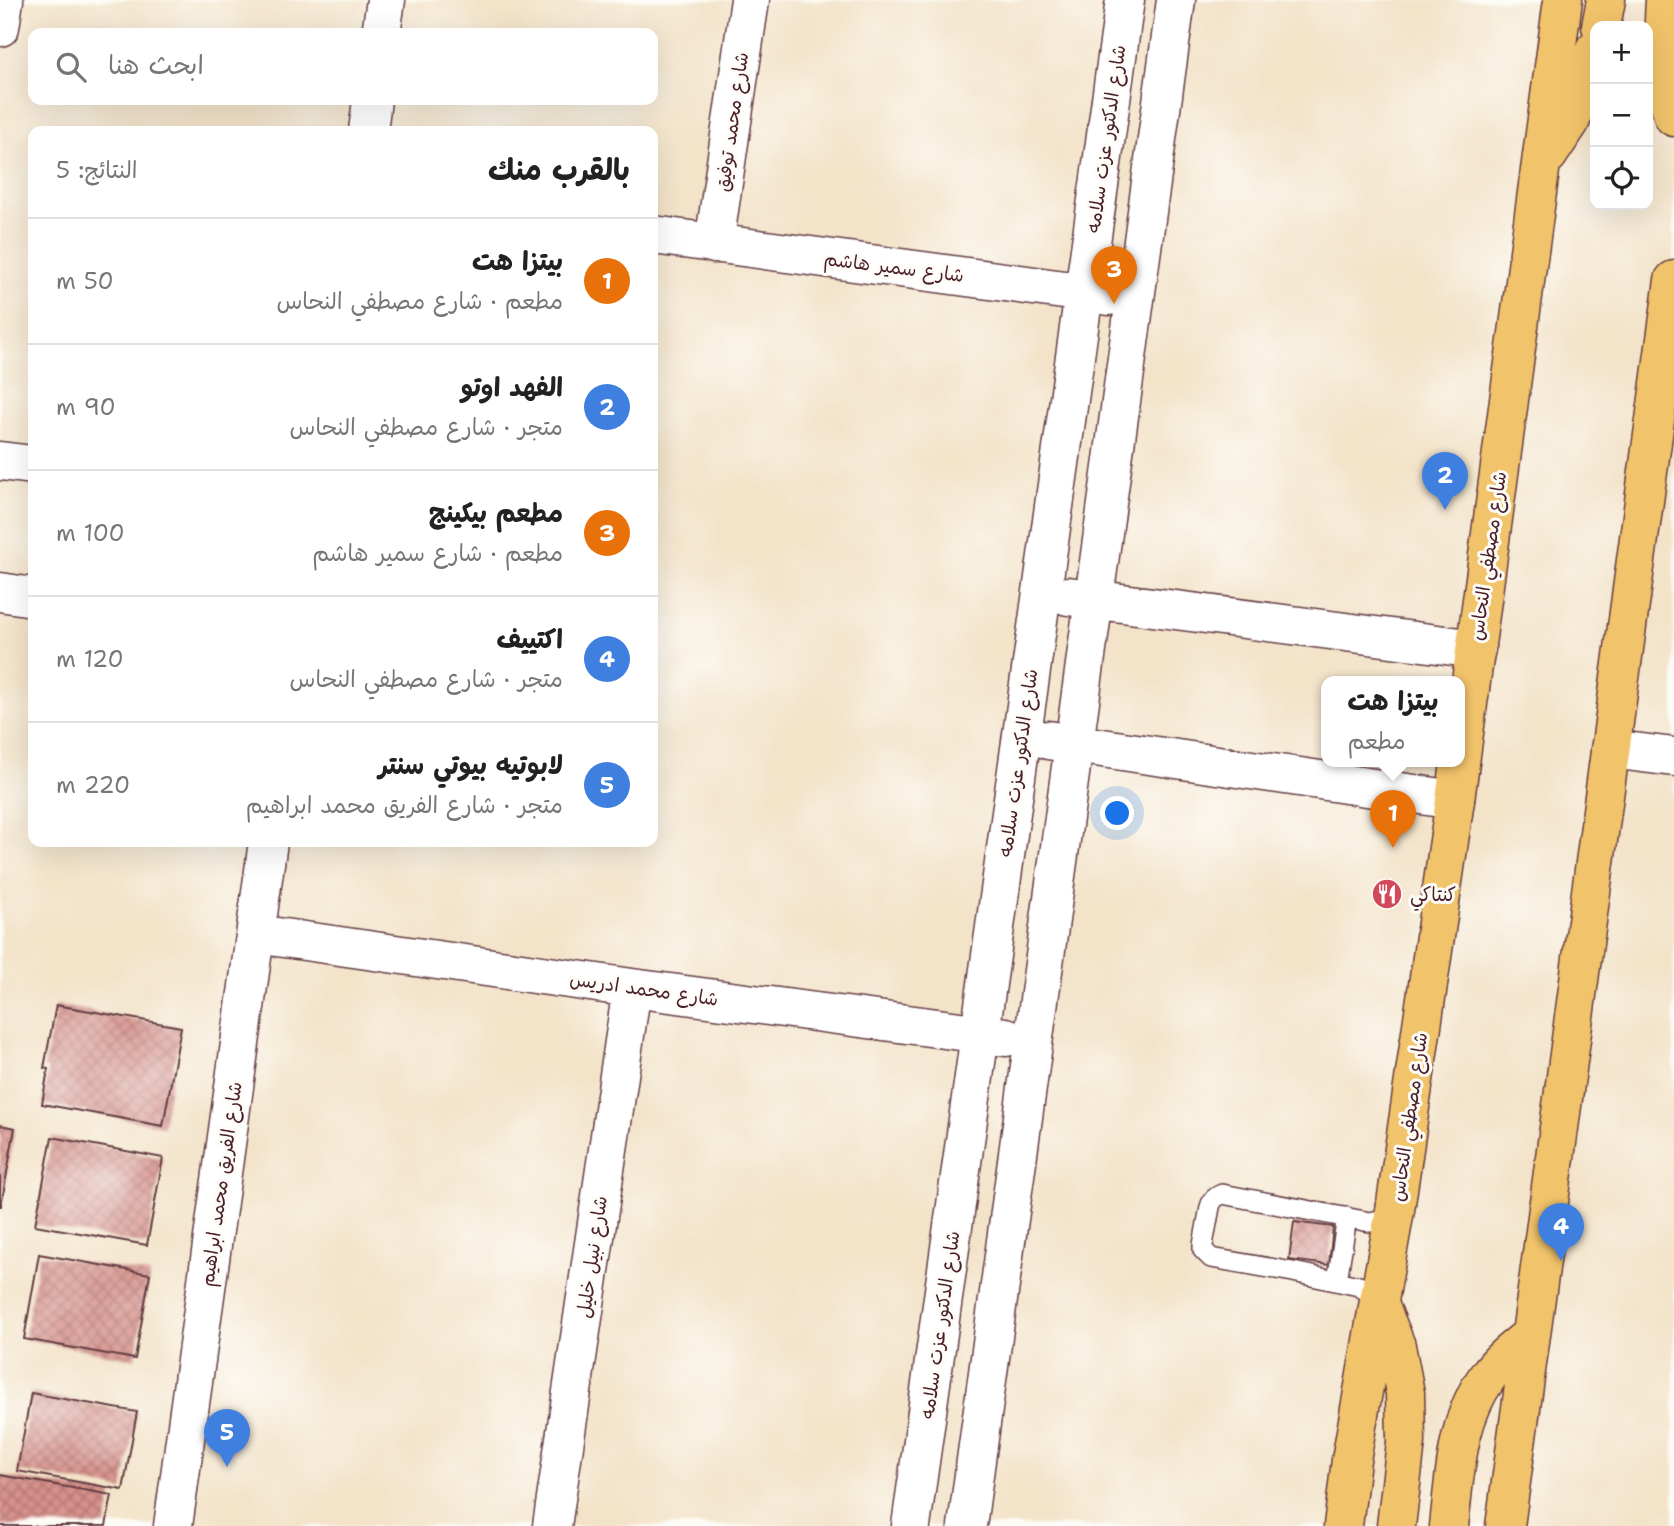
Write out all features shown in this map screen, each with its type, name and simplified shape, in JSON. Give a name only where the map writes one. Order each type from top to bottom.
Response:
[{"type":"main road","name":"شارع مصطفي النحاس","points":[[1465,728],[1563,0]]},
{"type":"main road","points":[[1602,21],[1606,0]]},
{"type":"main road","points":[[1665,0],[1664,58],[1670,106],[1674,117]]},
{"type":"main road","points":[[1540,166],[1570,122],[1590,65]]},
{"type":"main road","points":[[1505,1526],[1674,280]]},
{"type":"main road","name":"شارع مصطفي النحاس","points":[[1343,1526],[1351,1460],[1395,1210],[1460,767]]},
{"type":"main road","points":[[1378,1302],[1396,1346],[1405,1394],[1406,1441],[1396,1526]]},
{"type":"main road","points":[[1449,1526],[1459,1440],[1465,1417],[1489,1374],[1531,1335]]},
{"type":"street","points":[[0,27],[4,0]]},
{"type":"street","points":[[382,28],[386,0]]},
{"type":"street","name":"شارع محمد توفيق","points":[[714,244],[750,0]]},
{"type":"street","name":"شارع الدكتور عزت سلامه","points":[[911,1526],[1125,0]]},
{"type":"street","points":[[967,1526],[1177,0]]},
{"type":"street","points":[[369,126],[371,105]]},
{"type":"street","name":"شارع سمير هاشم","points":[[658,236],[1136,299]]},
{"type":"street","points":[[0,461],[28,464]]},
{"type":"street","points":[[0,592],[28,596]]},
{"type":"street","points":[[1042,593],[1476,649]]},
{"type":"street","points":[[1022,736],[1455,800]]},
{"type":"street","points":[[1610,749],[1674,757]]},
{"type":"street","name":"شارع الفريق محمد ابراهيم","points":[[173,1526],[267,847]]},
{"type":"street","name":"شارع محمد ادريس","points":[[256,934],[632,988],[1034,1040]]},
{"type":"street","name":"شارع نبيل خليل","points":[[552,1526],[632,988]]},
{"type":"lane","points":[[1378,1302],[1359,1286],[1294,1266],[1211,1258],[1203,1250],[1205,1232],[1211,1201],[1222,1194],[1302,1216],[1347,1217],[1370,1222],[1384,1219],[1395,1210]]},
{"type":"lane","points":[[1337,1281],[1347,1217]]},
{"type":"building","points":[[56,1005],[181,1027],[163,1126],[42,1104],[48,1069],[44,1068]]},
{"type":"building","points":[[0,1125],[15,1128],[1,1206],[0,1206]]},
{"type":"building","points":[[52,1137],[163,1158],[147,1245],[35,1225]]},
{"type":"building","points":[[1294,1222],[1333,1227],[1329,1265],[1289,1260]]},
{"type":"building","points":[[39,1254],[150,1274],[135,1359],[24,1339]]},
{"type":"building","points":[[31,1393],[137,1412],[123,1490],[17,1471]]},
{"type":"building","points":[[0,1475],[112,1495],[106,1526],[0,1526]]},
{"type":"place","name":"مطعم بيكينج","points":[[1114,304]]},
{"type":"place","name":"الفهد اوتو","points":[[1445,510]]},
{"type":"place","name":"بيتزا هت","points":[[1393,848]]},
{"type":"place","name":"كنتاكي","points":[[1387,894]]},
{"type":"place","name":"اكتييف","points":[[1561,1261]]},
{"type":"place","name":"لابوتيه بيوتي سنتر","points":[[227,1467]]}]
